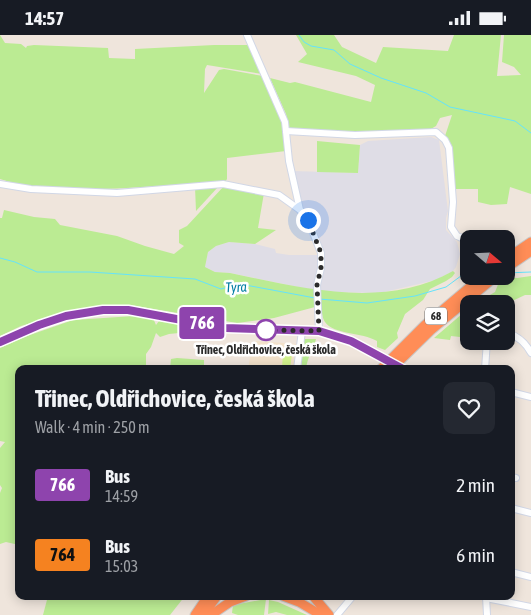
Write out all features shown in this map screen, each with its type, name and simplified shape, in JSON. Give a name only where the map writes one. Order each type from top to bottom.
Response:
[{"type":"highway","points":[[515,253],[531,242]]},
{"type":"highway","points":[[515,262],[530,252]]},
{"type":"highway","name":"68","points":[[385,365],[426,325],[478,285]]},
{"type":"highway","name":"68","points":[[395,365],[479,285]]},
{"type":"highway","points":[[194,615],[205,600]]},
{"type":"highway","points":[[203,615],[213,600]]},
{"type":"highway","points":[[211,615],[235,600]]},
{"type":"highway","points":[[294,600],[323,615]]},
{"type":"highway","points":[[308,600],[323,615]]},
{"type":"highway","points":[[316,600],[329,615]]},
{"type":"street","points":[[247,35],[282,111],[289,161],[300,210]]},
{"type":"street","points":[[286,131],[355,135],[436,132],[445,140],[449,148],[453,202],[451,227],[455,235],[460,237]]},
{"type":"street","points":[[0,184],[31,189],[117,193],[223,184],[279,195],[300,210],[308,220],[321,253],[321,268],[317,285],[319,331]]},
{"type":"street","points":[[0,342],[39,325],[66,316],[103,310],[144,312],[225,328],[319,331],[351,341],[396,365]]},
{"type":"street","points":[[298,365],[302,331]]},
{"type":"street","points":[[515,336],[524,343],[531,353]]},
{"type":"street","points":[[485,365],[486,350]]},
{"type":"street","points":[[515,393],[531,397]]},
{"type":"street","points":[[515,509],[531,513]]},
{"type":"street","points":[[515,572],[531,577]]},
{"type":"street","points":[[337,615],[350,600]]},
{"type":"street","points":[[486,600],[487,615]]},
{"type":"street","points":[[500,600],[531,607]]},
{"type":"shaded area","points":[[431,137],[439,140],[448,211],[446,230],[457,242],[460,254],[453,271],[436,280],[380,293],[323,292],[230,273],[215,272],[205,267],[208,252],[216,246],[229,242],[255,244],[275,249],[276,253],[289,255],[325,255],[318,233],[304,210],[297,193],[293,171],[358,173],[360,145],[368,141]]},
{"type":"shaded area","points":[[256,341],[297,344],[294,365],[249,365],[252,347]]},
{"type":"green space","points":[[0,35],[5,43],[21,44],[26,48],[27,46],[34,45],[108,48],[109,58],[135,59],[135,49],[248,45],[262,74],[207,65],[205,69],[204,93],[219,70],[224,69],[263,76],[281,119],[286,151],[227,158],[227,179],[225,182],[113,189],[66,189],[28,186],[0,179]]},
{"type":"green space","points":[[296,35],[334,35],[342,47],[376,63],[383,47],[448,51],[454,35],[501,35],[497,76],[521,75],[514,67],[502,62],[504,35],[531,35],[531,194],[510,187],[507,204],[491,205],[478,202],[478,189],[454,189],[451,148],[445,136],[452,115],[440,118],[436,126],[429,130],[368,135],[289,128],[286,114],[270,78],[290,83],[295,82],[371,102],[375,85],[356,76],[298,62],[307,54]]},
{"type":"green space","points":[[317,141],[360,145],[358,173],[317,172]]},
{"type":"green space","points":[[224,186],[264,193],[258,228],[276,230],[255,244],[229,242],[216,246],[208,252],[205,267],[215,272],[230,273],[314,289],[372,293],[400,290],[427,283],[453,271],[455,273],[446,281],[430,289],[423,300],[405,314],[397,333],[398,338],[385,350],[377,347],[377,341],[371,338],[341,331],[329,326],[324,320],[321,307],[274,318],[237,323],[130,305],[78,309],[21,326],[0,336],[0,218],[2,218],[4,210],[34,217],[55,219],[60,225],[117,236],[174,254],[184,246],[179,243],[179,230],[187,226]]},
{"type":"green space","points":[[195,187],[218,187],[196,211]]},
{"type":"green space","points":[[531,276],[531,295],[525,295],[515,300],[515,295],[490,295],[495,292],[498,285],[515,285],[515,278]]},
{"type":"green space","points":[[134,316],[153,318],[156,325],[159,321],[180,324],[179,333],[160,337],[156,333],[151,347],[146,354],[146,365],[15,365],[15,544],[6,542],[0,544],[0,493],[2,488],[0,485],[0,448],[5,442],[0,441],[0,348],[27,336],[73,320]]},
{"type":"green space","points":[[460,316],[460,337],[451,336],[450,340],[434,338]]},
{"type":"green space","points":[[304,339],[316,339],[307,365],[301,365]]},
{"type":"green space","points":[[283,353],[292,354],[291,365],[282,365]]},
{"type":"green space","points":[[171,359],[204,360],[204,365],[170,365]]},
{"type":"green space","points":[[47,600],[182,600],[170,615],[43,615]]},
{"type":"green space","points":[[266,600],[264,615],[238,615],[232,613],[233,605]]},
{"type":"green space","points":[[269,600],[307,615],[287,615],[276,612],[268,614]]},
{"type":"waterway","points":[[299,35],[304,42],[311,46],[334,50],[350,64],[381,78],[426,93],[450,107],[515,121],[531,133]]},
{"type":"waterway","name":"Tyra","points":[[0,258],[15,262],[37,272],[90,272],[195,279],[221,289],[240,284],[315,298]]},
{"type":"waterway","name":"Tyra","points":[[515,273],[531,272]]},
{"type":"waterway","name":"Tyra","points":[[319,299],[367,303],[415,296],[446,287],[460,277]]},
{"type":"bus line","name":"766","points":[[0,342],[39,325],[66,316],[103,310],[128,310],[225,328],[319,331],[351,341],[396,365]]},
{"type":"place","name":"Třinec, Oldřichovice, česká škola","points":[[266,330]]},
{"type":"route","points":[[266,330],[319,331],[317,285],[321,268],[321,253],[308,220]]}]
